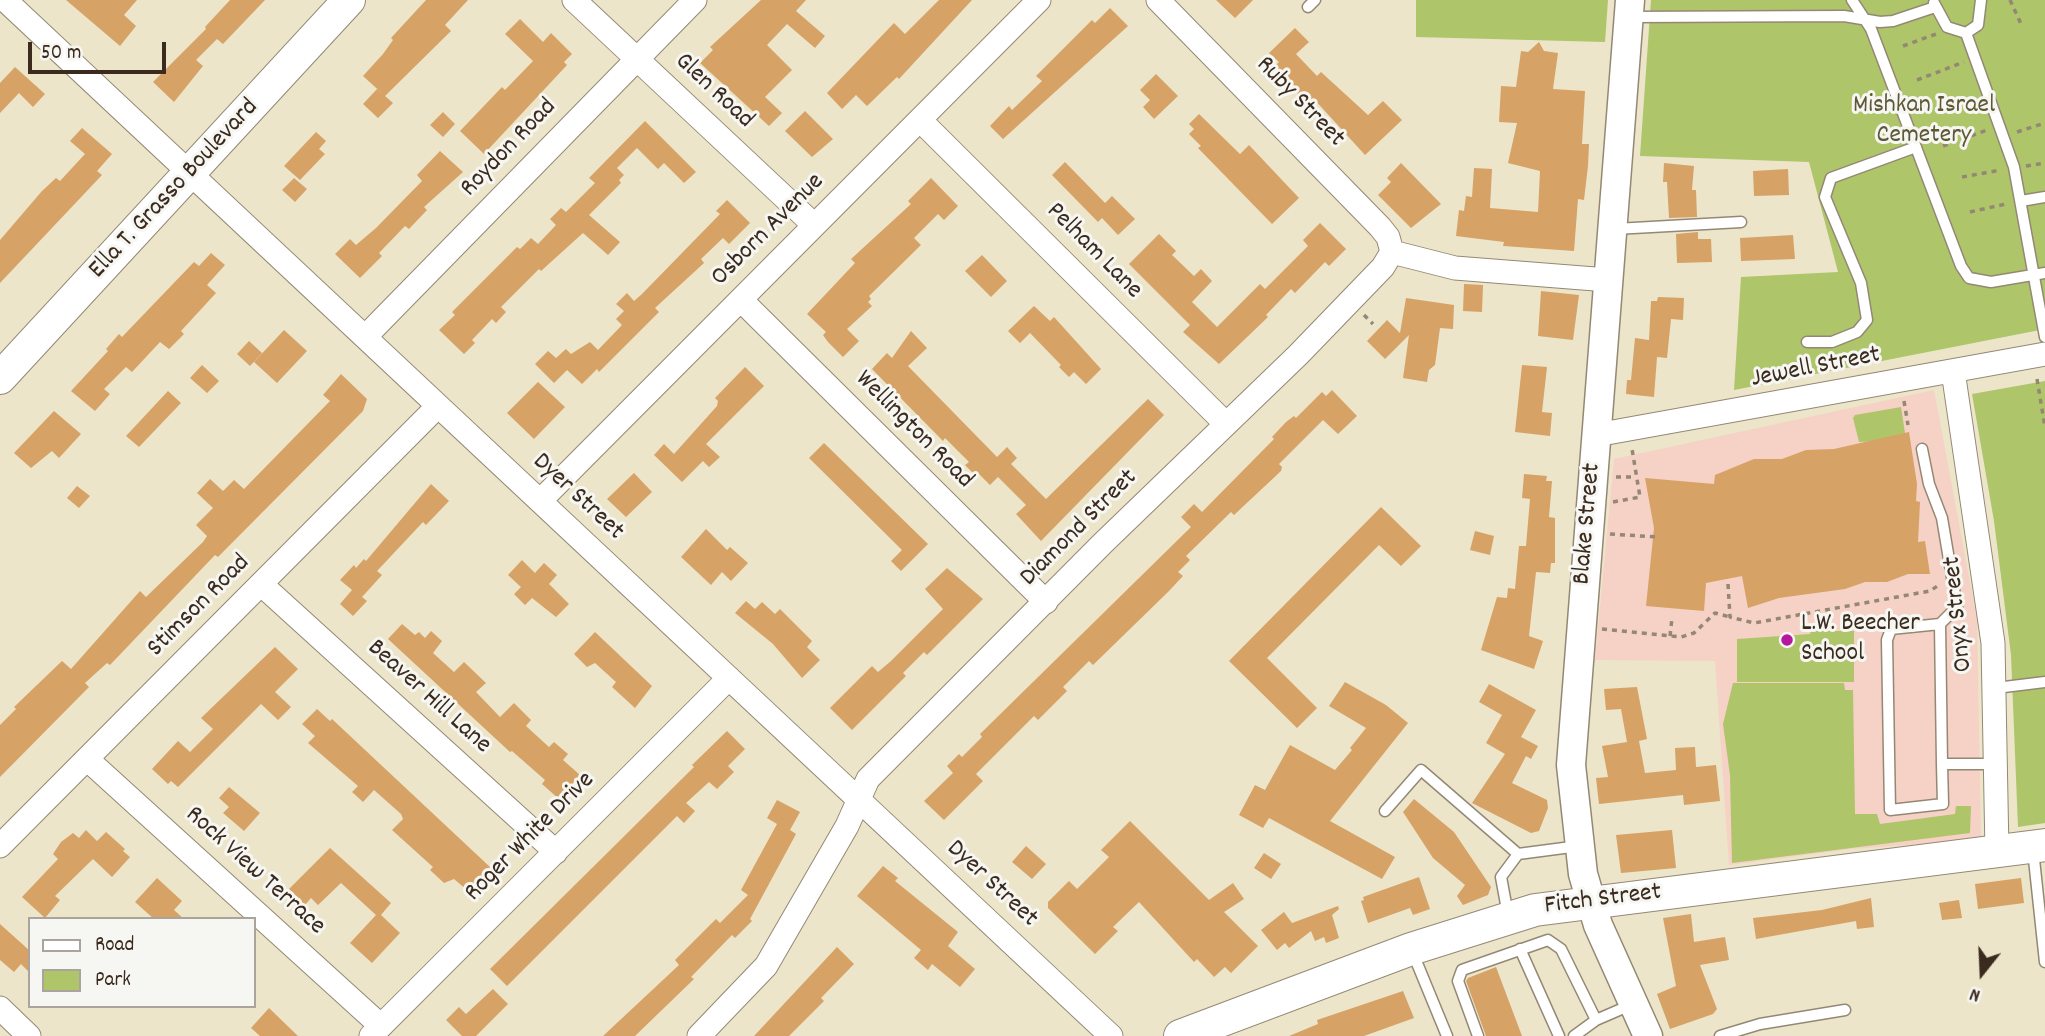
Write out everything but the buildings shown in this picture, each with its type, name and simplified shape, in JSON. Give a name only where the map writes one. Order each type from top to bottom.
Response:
[{"type":"main road","name":"Ella T. Grasso Boulevard","points":[[0,378],[349,0]]},
{"type":"main road","name":"Fitch Street","points":[[1180,1036],[1411,949],[1560,905],[2039,846]]},
{"type":"street","points":[[0,5],[5,0]]},
{"type":"street","name":"Dyer Street","points":[[5,0],[1111,1036]]},
{"type":"street","name":"Glen Road","points":[[574,0],[814,225]]},
{"type":"street","name":"Roydon Road","points":[[365,337],[695,0]]},
{"type":"street","name":"Osborn Avenue","points":[[540,501],[1039,0]]},
{"type":"street","name":"Ruby Street","points":[[1158,0],[1380,227],[1388,237],[1392,252]]},
{"type":"street","name":"Blake Street","points":[[1629,8],[1573,728],[1572,788],[1578,846],[1598,925],[1648,1036]]},
{"type":"street","name":"Pelham Lane","points":[[919,120],[1226,424]]},
{"type":"street","points":[[1392,252],[1455,268],[1608,280]]},
{"type":"street","name":"Diamond Street","points":[[699,1036],[766,966],[859,800],[868,779],[1383,267],[1392,252]]},
{"type":"street","name":"Wellington Road","points":[[741,300],[1046,602]]},
{"type":"street","name":"Jewell Street","points":[[1596,435],[2045,354]]},
{"type":"street","name":"Onyx Street","points":[[1953,371],[1987,590],[1996,688],[1997,852]]},
{"type":"street","name":"Stimson Road","points":[[0,846],[438,406]]},
{"type":"street","name":"Beaver Hill Lane","points":[[262,585],[556,852]]},
{"type":"street","name":"Roger White Drive","points":[[376,1031],[729,678]]},
{"type":"street","name":"Rock View Terrace","points":[[88,760],[255,917]]},
{"type":"street","name":"Rock View Terrace","points":[[256,918],[376,1031]]},
{"type":"street","points":[[0,1008],[29,1036]]},
{"type":"lane","points":[[1852,0],[1866,18],[1961,266],[1969,278],[1991,282],[2040,274]]},
{"type":"lane","points":[[1966,33],[1978,25],[1983,6],[1981,0]]},
{"type":"lane","points":[[1629,8],[1893,21],[1934,3],[1947,27],[1966,33]]},
{"type":"lane","points":[[1966,33],[2014,167],[2040,274],[2045,337]]},
{"type":"lane","points":[[1807,342],[1832,342],[1857,332],[1867,320],[1861,283],[1825,197],[1831,178],[1916,147]]},
{"type":"lane","points":[[2021,201],[2045,197]]},
{"type":"lane","points":[[1612,229],[1741,222]]},
{"type":"lane","points":[[1922,449],[1929,484],[1942,518],[1958,607],[1940,624],[1891,629],[1887,640],[1890,810],[1943,804],[1940,624]]},
{"type":"lane","points":[[1996,688],[2045,682]]},
{"type":"lane","points":[[1942,764],[1997,764]]},
{"type":"lane","points":[[1385,811],[1421,770],[1518,854]]},
{"type":"lane","points":[[1509,918],[1501,877],[1518,854],[1578,846]]},
{"type":"lane","points":[[2039,846],[2045,962]]},
{"type":"lane","points":[[1478,1036],[1458,981],[1462,970],[1548,940],[1561,949],[1597,1020]]},
{"type":"lane","points":[[1411,949],[1447,1036]]},
{"type":"lane","points":[[1520,949],[1559,1036]]},
{"type":"lane","points":[[1574,1036],[1597,1020],[1633,1004]]},
{"type":"lane","points":[[1720,1036],[1760,1024],[1845,1010]]},
{"type":"path","points":[[2010,0],[2022,26]]},
{"type":"path","points":[[1903,46],[1947,27]]},
{"type":"path","points":[[1917,80],[1974,58]]},
{"type":"path","points":[[1939,111],[1986,91]]},
{"type":"path","points":[[2003,137],[2045,123]]},
{"type":"path","points":[[1943,146],[1999,125]]},
{"type":"path","points":[[1962,177],[2014,167]]},
{"type":"path","points":[[1970,212],[2021,201]]},
{"type":"path","points":[[2037,379],[2045,427]]},
{"type":"path","points":[[1904,401],[1908,425]]},
{"type":"path","points":[[1607,503],[1640,497],[1632,448]]},
{"type":"path","points":[[1610,477],[1637,477]]},
{"type":"path","points":[[1604,534],[1657,537]]},
{"type":"path","points":[[1728,584],[1730,617]]},
{"type":"path","points":[[1595,628],[1670,636],[1694,633],[1716,612],[1754,623],[1930,592],[1941,584]]},
{"type":"path","points":[[1670,636],[1672,618]]},
{"type":"shaded area","name":"L.W. Beecher School","points":[[1934,390],[1977,620],[1981,840],[1851,849],[1729,865],[1715,661],[1595,660],[1614,459]]},
{"type":"green space","points":[[1416,0],[1608,0],[1605,42],[1416,37]]},
{"type":"green space","name":"Mishkan Israel Cemetery","points":[[1651,0],[2045,0],[2045,329],[1734,390],[1741,277],[1838,272],[1809,162],[1640,156]]},
{"type":"green space","points":[[2045,381],[2045,823],[2018,827],[2011,655],[1994,521],[1972,394]]},
{"type":"green space","points":[[1901,407],[1905,433],[1881,441],[1859,442],[1853,418],[1855,415]]},
{"type":"green space","points":[[1811,631],[1854,631],[1854,682],[1737,682],[1737,639],[1810,634]]},
{"type":"green space","points":[[1733,683],[1844,683],[1845,690],[1853,690],[1855,814],[1877,814],[1880,824],[1955,814],[1956,806],[1971,806],[1970,833],[1732,863],[1730,775],[1723,724]]},
{"type":"place","name":"L.W. Beecher School","points":[[1787,640]]}]
